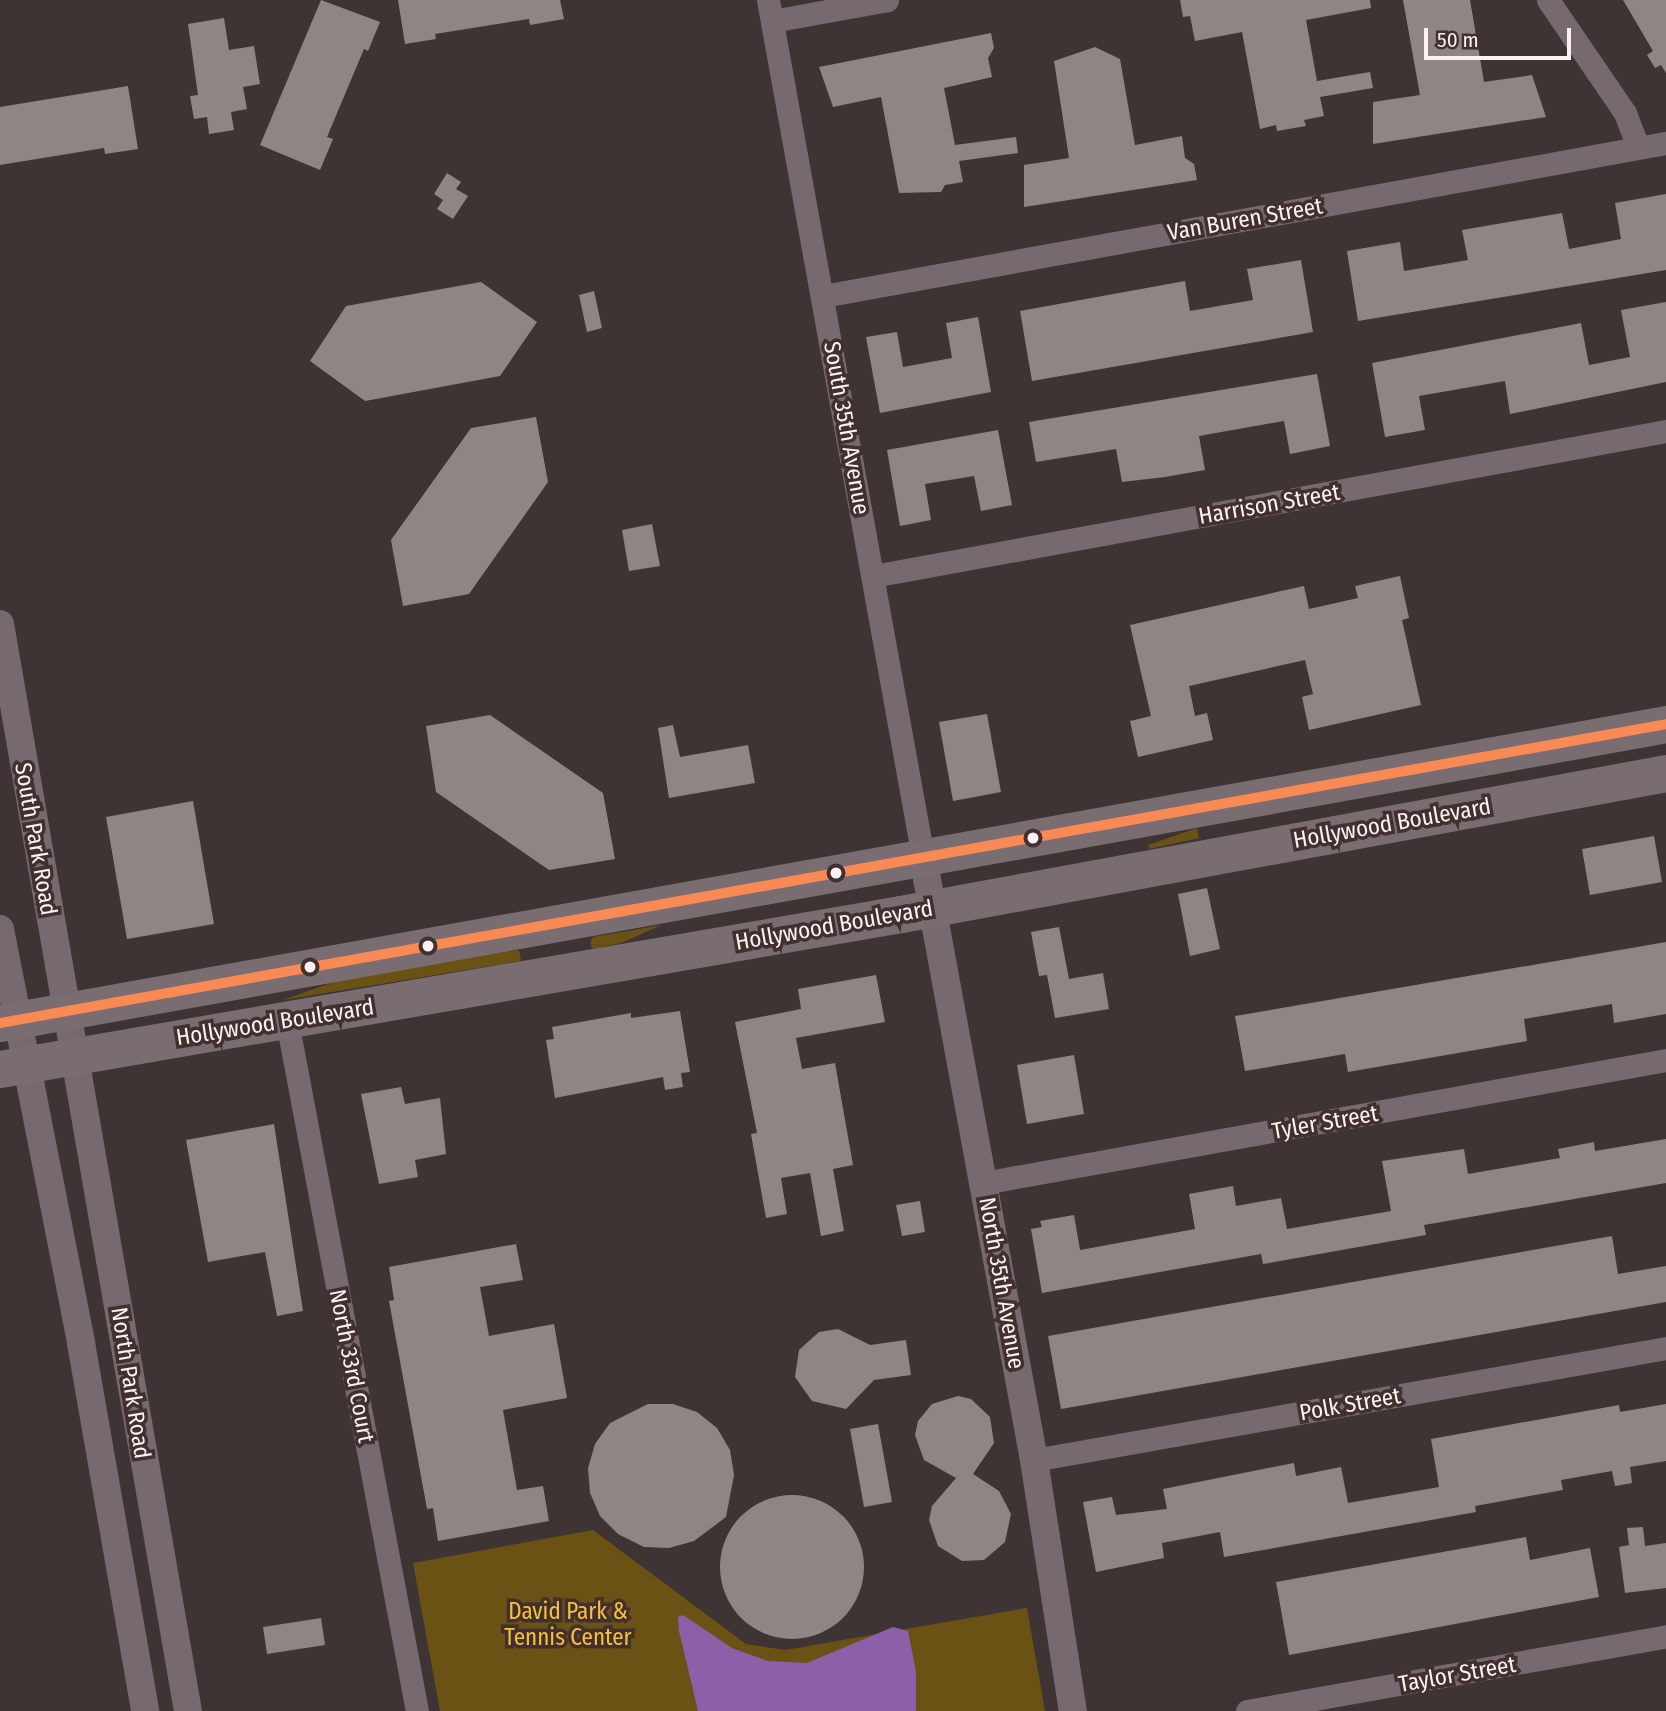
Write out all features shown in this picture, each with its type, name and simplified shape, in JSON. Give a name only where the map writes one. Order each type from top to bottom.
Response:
[{"type":"highway","name":"Hollywood Boulevard","points":[[9,1021],[1666,724]]},
{"type":"highway","name":"Hollywood Boulevard","points":[[14,1067],[932,908],[1666,773]]},
{"type":"street","points":[[770,10],[887,0]]},
{"type":"street","points":[[1548,0],[1625,113],[1638,147]]},
{"type":"street","name":"South 35th Avenue","points":[[770,10],[923,857]]},
{"type":"street","name":"Van Buren Street","points":[[823,296],[1666,143]]},
{"type":"street","name":"Harrison Street","points":[[873,576],[1666,431]]},
{"type":"street","name":"South Park Road","points":[[0,624],[65,1011],[75,1055]]},
{"type":"street","name":"North 35th Avenue","points":[[923,857],[1034,1460],[1073,1711]]},
{"type":"street","points":[[0,929],[14,1067]]},
{"type":"street","name":"North 33rd Court","points":[[287,1021],[417,1711]]},
{"type":"street","name":"North Park Road","points":[[75,1055],[188,1711]]},
{"type":"street","name":"Tyler Street","points":[[984,1183],[1666,1060]]},
{"type":"street","name":"North Park Road","points":[[14,1067],[145,1711]]},
{"type":"street","name":"Polk Street","points":[[1034,1460],[1666,1348]]},
{"type":"street","name":"Taylor Street","points":[[1247,1711],[1666,1636]]},
{"type":"green space","points":[[1197,828],[1199,838],[1149,849],[1148,845]]},
{"type":"green space","points":[[662,925],[621,943],[593,949],[590,943],[593,937]]},
{"type":"green space","points":[[519,950],[521,961],[283,1000],[371,969]]},
{"type":"green space","name":"David Park & Tennis Center","points":[[593,1530],[746,1644],[785,1650],[1027,1608],[1045,1711],[440,1711],[413,1563]]},
{"type":"shaded area","points":[[683,1615],[732,1648],[768,1661],[807,1663],[893,1627],[908,1631],[916,1672],[916,1711],[698,1711],[679,1631],[678,1617]]},
{"type":"building","points":[[321,0],[380,22],[368,51],[364,49],[327,137],[333,139],[320,170],[260,145]]},
{"type":"building","points":[[398,0],[560,0],[564,19],[530,25],[529,19],[435,34],[436,39],[405,44]]},
{"type":"building","points":[[1180,0],[1370,0],[1371,8],[1306,20],[1317,81],[1370,72],[1373,88],[1320,97],[1324,116],[1304,120],[1306,126],[1277,131],[1276,125],[1260,129],[1242,32],[1195,41],[1190,16],[1183,17]]},
{"type":"building","points":[[1403,0],[1470,0],[1484,82],[1532,75],[1546,117],[1373,144],[1373,102],[1420,95]]},
{"type":"building","points":[[1623,0],[1666,0],[1666,73],[1661,65],[1655,68],[1647,55],[1653,51]]},
{"type":"building","points":[[224,18],[229,50],[254,46],[260,84],[243,87],[247,109],[231,112],[234,130],[209,134],[207,117],[194,119],[190,96],[198,95],[188,24]]},
{"type":"building","points":[[991,33],[994,48],[988,58],[992,77],[944,88],[955,145],[1016,137],[1018,153],[959,161],[963,182],[945,185],[941,192],[899,193],[881,97],[833,107],[819,67]]},
{"type":"building","points":[[1095,47],[1120,59],[1135,145],[1182,136],[1185,158],[1194,164],[1197,180],[1024,207],[1024,165],[1069,158],[1054,61]]},
{"type":"building","points":[[128,86],[138,149],[105,154],[104,148],[0,165],[0,107]]},
{"type":"building","points":[[447,173],[461,182],[456,189],[468,196],[453,219],[437,209],[443,200],[434,194]]},
{"type":"building","points":[[1666,194],[1666,270],[1358,321],[1347,251],[1400,242],[1404,271],[1468,260],[1462,230],[1562,213],[1569,249],[1621,239],[1615,203]]},
{"type":"building","points":[[1301,260],[1313,332],[1032,381],[1020,311],[1185,281],[1190,311],[1253,300],[1247,269]]},
{"type":"building","points":[[481,282],[537,322],[500,376],[365,401],[310,361],[346,306]]},
{"type":"building","points":[[594,291],[602,328],[587,332],[579,295]]},
{"type":"building","points":[[1666,302],[1666,382],[1510,414],[1505,381],[1419,396],[1425,430],[1385,437],[1372,363],[1581,323],[1589,365],[1630,357],[1621,310]]},
{"type":"building","points":[[978,317],[991,392],[880,413],[866,337],[897,332],[903,367],[952,358],[946,323]]},
{"type":"building","points":[[1317,374],[1330,446],[1290,454],[1284,421],[1199,436],[1205,470],[1165,477],[1122,482],[1116,449],[1036,462],[1029,422]]},
{"type":"building","points":[[536,417],[548,482],[469,594],[403,606],[391,540],[471,428]]},
{"type":"building","points":[[998,430],[1012,505],[981,511],[974,476],[925,484],[931,520],[900,526],[887,450]]},
{"type":"building","points":[[652,524],[660,566],[629,571],[622,530]]},
{"type":"building","points":[[1400,576],[1409,618],[1402,620],[1421,705],[1309,730],[1302,697],[1313,694],[1305,660],[1189,686],[1195,716],[1207,713],[1213,740],[1138,757],[1130,721],[1151,716],[1130,625],[1304,586],[1309,609],[1358,598],[1355,586]]},
{"type":"building","points":[[987,714],[1001,792],[953,801],[939,722]]},
{"type":"building","points":[[490,715],[603,793],[615,859],[549,870],[436,792],[426,726]]},
{"type":"building","points":[[673,725],[680,757],[748,745],[755,783],[669,798],[658,728]]},
{"type":"building","points":[[193,801],[214,924],[127,939],[106,817]]},
{"type":"building","points":[[1654,836],[1662,882],[1590,895],[1582,849]]},
{"type":"building","points":[[1207,888],[1220,949],[1190,956],[1178,894]]},
{"type":"building","points":[[1059,927],[1069,979],[1103,973],[1109,1009],[1055,1018],[1047,975],[1039,976],[1031,932]]},
{"type":"building","points":[[1666,942],[1666,1014],[1614,1023],[1612,1004],[1524,1019],[1527,1041],[1348,1072],[1345,1054],[1245,1071],[1235,1016]]},
{"type":"building","points":[[876,975],[885,1022],[796,1038],[802,1069],[835,1063],[853,1165],[833,1169],[844,1231],[821,1236],[810,1173],[781,1178],[787,1214],[766,1218],[751,1134],[757,1133],[735,1022],[801,1009],[798,989]]},
{"type":"building","points":[[680,1011],[690,1072],[681,1073],[683,1087],[665,1090],[663,1077],[555,1098],[546,1040],[554,1039],[552,1027],[631,1013],[631,1018]]},
{"type":"building","points":[[1074,1055],[1084,1114],[1027,1124],[1017,1065]]},
{"type":"building","points":[[401,1087],[405,1104],[440,1098],[446,1154],[415,1160],[418,1177],[379,1184],[361,1094]]},
{"type":"building","points":[[274,1124],[303,1311],[277,1316],[265,1252],[208,1262],[186,1140]]},
{"type":"building","points":[[1666,1139],[1666,1183],[1424,1225],[1426,1235],[1263,1264],[1261,1254],[1042,1293],[1031,1229],[1042,1227],[1040,1221],[1074,1215],[1080,1250],[1195,1229],[1189,1194],[1233,1186],[1236,1206],[1281,1198],[1287,1229],[1391,1211],[1382,1161],[1464,1149],[1468,1174],[1560,1158],[1558,1149],[1594,1142],[1595,1151]]},
{"type":"building","points":[[920,1201],[925,1232],[902,1236],[896,1205]]},
{"type":"building","points":[[1612,1236],[1618,1274],[1666,1266],[1666,1302],[1061,1409],[1048,1336]]},
{"type":"building","points":[[516,1244],[523,1280],[480,1287],[489,1336],[554,1324],[567,1398],[503,1410],[517,1490],[543,1486],[549,1521],[438,1541],[433,1508],[427,1509],[389,1301],[394,1300],[389,1267]]},
{"type":"building","points":[[838,1329],[870,1345],[906,1340],[911,1375],[874,1380],[846,1409],[812,1401],[795,1377],[799,1350],[819,1332]]},
{"type":"building","points":[[958,1396],[971,1399],[990,1417],[994,1443],[973,1474],[999,1491],[1011,1514],[1005,1542],[984,1560],[962,1561],[938,1546],[929,1520],[932,1506],[956,1478],[924,1460],[915,1435],[918,1421],[932,1404]]},
{"type":"building","points":[[648,1404],[673,1404],[697,1412],[717,1428],[730,1450],[734,1475],[726,1517],[694,1541],[669,1548],[644,1547],[618,1534],[600,1516],[590,1493],[588,1468],[595,1444],[610,1423]]},
{"type":"building","points":[[1666,1404],[1666,1461],[1630,1467],[1632,1483],[1615,1486],[1612,1471],[1561,1480],[1563,1490],[1475,1506],[1476,1512],[1224,1557],[1220,1532],[1162,1543],[1164,1558],[1096,1572],[1083,1502],[1112,1497],[1116,1515],[1167,1509],[1163,1489],[1294,1463],[1296,1476],[1341,1467],[1348,1503],[1439,1487],[1431,1439],[1619,1405],[1620,1412]]},
{"type":"building","points":[[878,1424],[892,1502],[864,1507],[850,1429]]},
{"type":"building","points":[[792,1495],[820,1500],[843,1516],[859,1539],[864,1567],[859,1595],[843,1618],[820,1634],[792,1639],[764,1634],[741,1618],[725,1595],[720,1567],[725,1539],[741,1516],[764,1500]]},
{"type":"building","points":[[1643,1527],[1645,1546],[1666,1543],[1666,1588],[1625,1593],[1619,1547],[1629,1545],[1627,1528]]},
{"type":"building","points":[[1526,1537],[1530,1560],[1590,1548],[1599,1597],[1289,1655],[1276,1582]]},
{"type":"building","points":[[321,1618],[325,1645],[267,1654],[263,1627]]},
{"type":"transit line","points":[[0,1023],[1666,724]]}]
